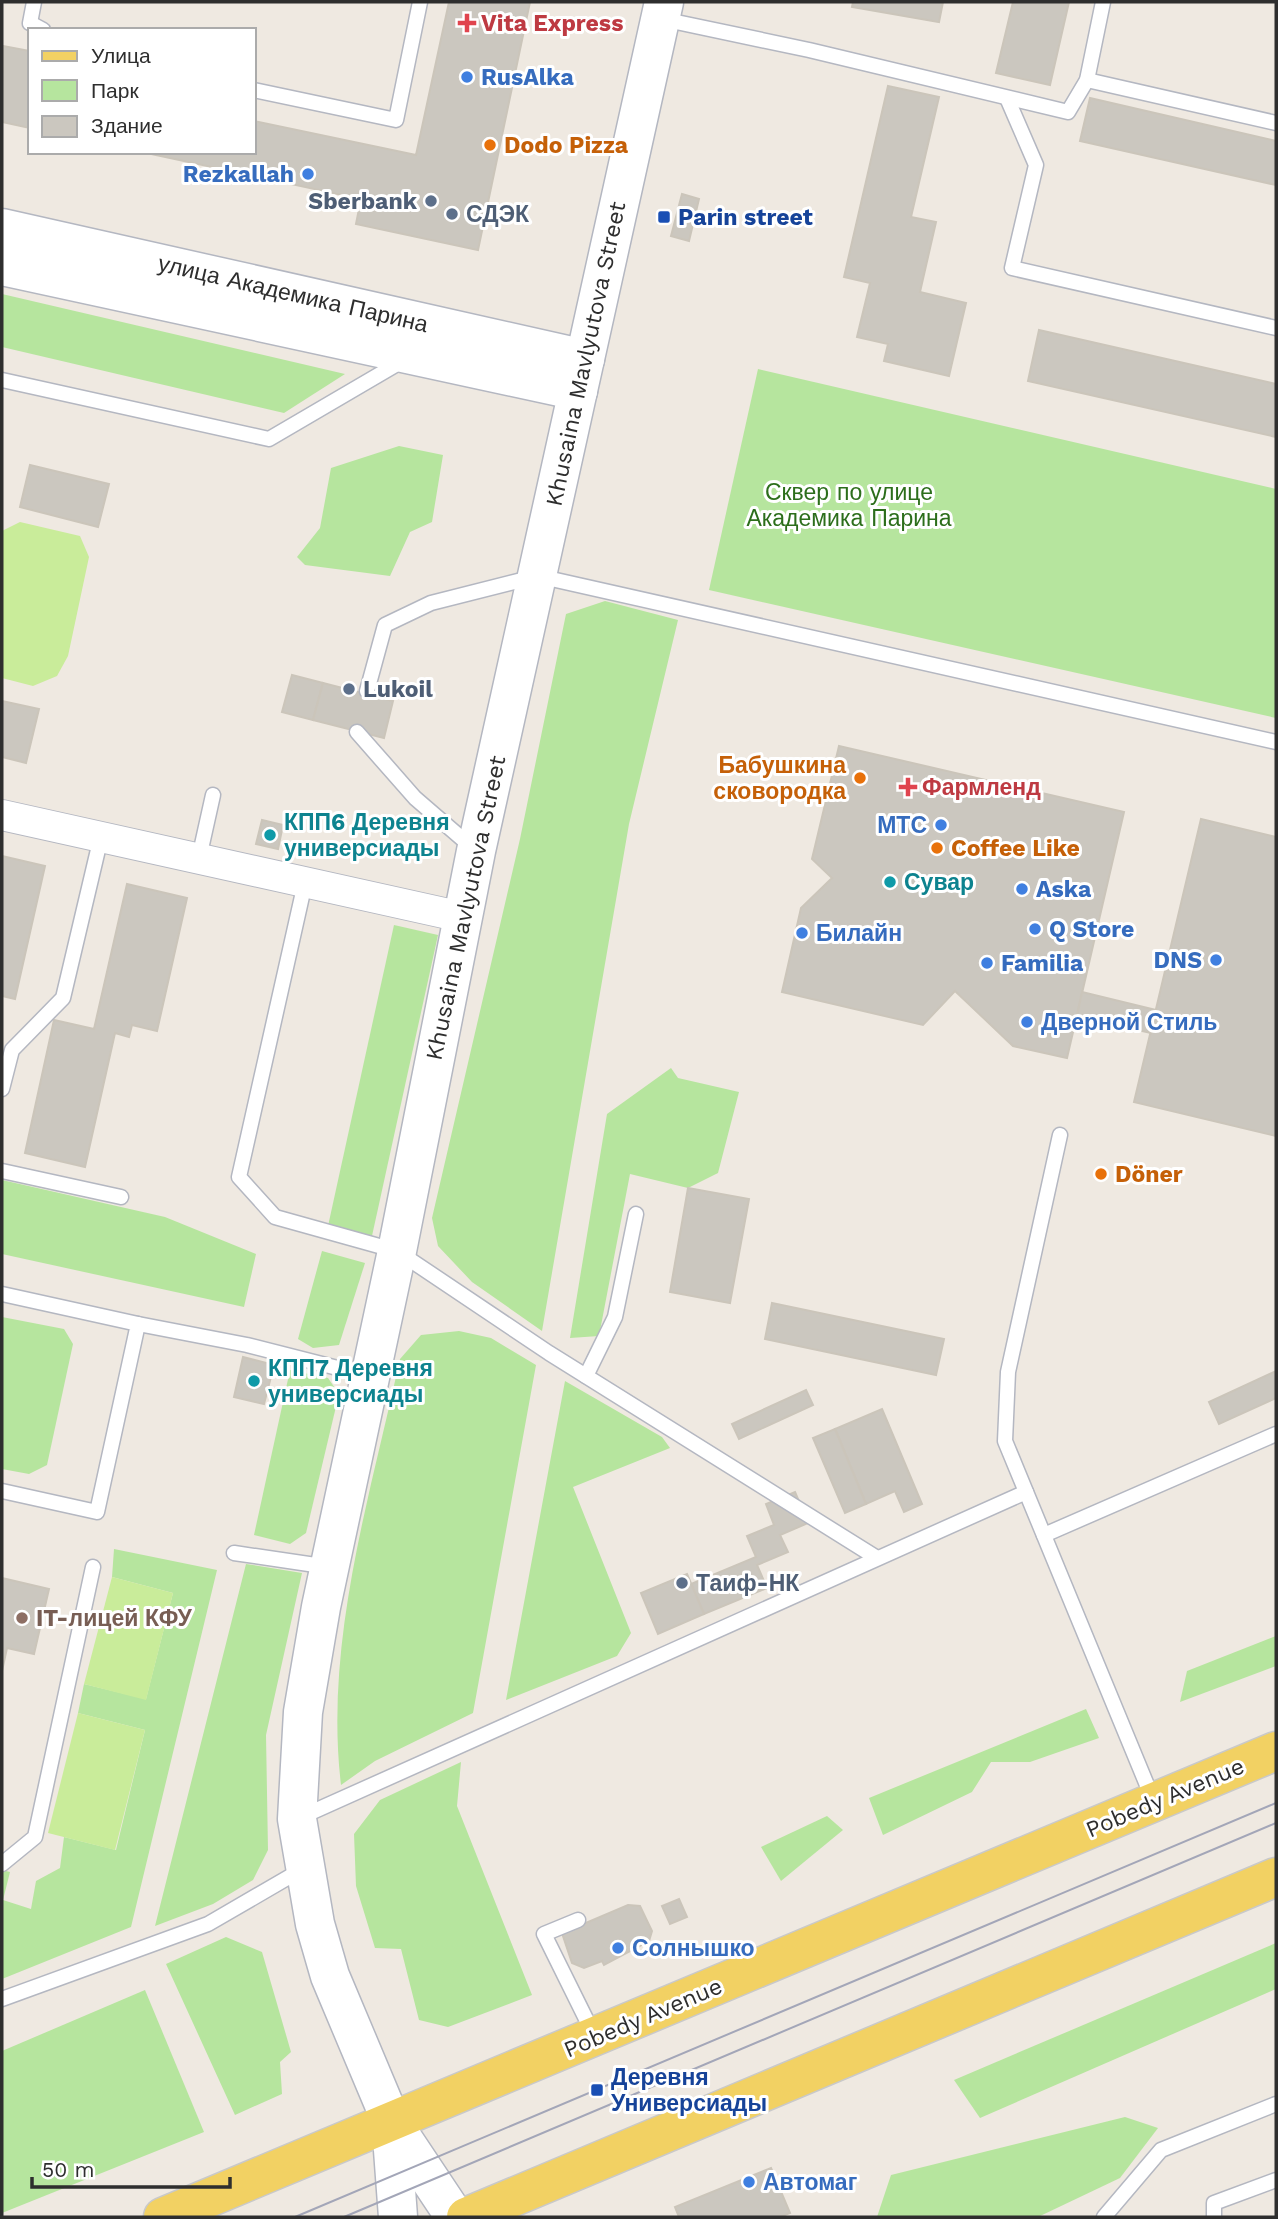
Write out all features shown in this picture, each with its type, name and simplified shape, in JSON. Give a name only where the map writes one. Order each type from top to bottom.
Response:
[{"type":"main road","name":"Pobedy Avenue","points":[[163,2217],[1276,1751]]},
{"type":"main road","points":[[466,2217],[1276,1877]]},
{"type":"street","name":"Khusaina Mavlyutova Street","points":[[391,2121],[330,1976],[303,1868],[297,1819],[303,1712],[329,1567],[397,1251],[476,851],[662,10]]},
{"type":"street","name":"улица Академика Парина","points":[[2,228],[582,374]]},
{"type":"street","name":"улица Академика Парина","points":[[2,266],[411,355],[582,374]]},
{"type":"street","points":[[2,815],[462,918]]},
{"type":"street","points":[[391,2121],[398,2217]]},
{"type":"street","points":[[391,2121],[455,2217]]},
{"type":"lane","points":[[34,2],[30,23],[39,28]]},
{"type":"lane","points":[[256,90],[396,120],[421,2]]},
{"type":"lane","points":[[662,10],[809,50],[1068,112],[1087,80],[1103,2]]},
{"type":"lane","points":[[1087,80],[1276,122]]},
{"type":"lane","points":[[1007,98],[1036,165],[1012,268],[1276,328]]},
{"type":"lane","points":[[2,380],[269,439],[411,355]]},
{"type":"lane","points":[[367,691],[385,625],[431,603],[537,576],[1276,742]]},
{"type":"lane","points":[[357,732],[415,798],[476,851]]},
{"type":"lane","points":[[199,858],[214,795]]},
{"type":"lane","points":[[2,1089],[12,1050],[63,998],[101,837]]},
{"type":"lane","points":[[305,883],[239,1177],[275,1217],[397,1251],[586,1376],[877,1558]]},
{"type":"lane","points":[[1060,1135],[1008,1372],[1005,1441],[1155,1803]]},
{"type":"lane","points":[[2,1171],[121,1197]]},
{"type":"lane","points":[[586,1376],[615,1317],[636,1214]]},
{"type":"lane","points":[[2,1293],[247,1345],[370,1376]]},
{"type":"lane","points":[[2,1491],[97,1512],[138,1324]]},
{"type":"lane","points":[[1044,1535],[1276,1434]]},
{"type":"lane","points":[[297,1819],[1026,1492]]},
{"type":"lane","points":[[234,1553],[329,1567]]},
{"type":"lane","points":[[2,1864],[35,1837],[93,1567]]},
{"type":"lane","points":[[2,1999],[208,1924],[303,1868]]},
{"type":"lane","points":[[578,1920],[544,1934],[595,2038]]},
{"type":"lane","points":[[1104,2217],[1161,2150],[1276,2104]]},
{"type":"lane","points":[[1214,2217],[1214,2203],[1276,2180]]},
{"type":"green space","points":[[2,294],[345,374],[284,413],[2,347]]},
{"type":"green space","name":"Сквер по улице Академика Парина","points":[[758,369],[1276,489],[1276,718],[709,590]]},
{"type":"green space","points":[[399,446],[443,455],[432,522],[410,532],[390,576],[305,565],[297,557],[320,528],[331,468]]},
{"type":"green space","points":[[20,522],[80,536],[89,557],[68,656],[57,676],[33,686],[2,678],[2,531]]},
{"type":"green space","points":[[605,601],[678,620],[629,824],[542,1331],[472,1282],[438,1246],[432,1218],[520,839],[566,614]]},
{"type":"green space","points":[[394,925],[438,935],[372,1236],[328,1226]]},
{"type":"green space","points":[[671,1068],[678,1078],[739,1092],[718,1173],[688,1188],[630,1174],[599,1336],[570,1338],[607,1114]]},
{"type":"green space","points":[[2,1180],[165,1217],[256,1254],[244,1307],[2,1254]]},
{"type":"green space","points":[[322,1251],[365,1263],[339,1345],[313,1348],[298,1339]]},
{"type":"green space","points":[[2,1317],[64,1329],[73,1344],[47,1465],[29,1474],[2,1469]]},
{"type":"green space","points":[[459,1331],[491,1338],[536,1365],[473,1713],[375,1761],[341,1785],[337,1731],[344,1624],[364,1517],[400,1359],[421,1335]]},
{"type":"green space","points":[[290,1370],[328,1378],[339,1394],[306,1533],[290,1544],[254,1535]]},
{"type":"green space","points":[[565,1381],[662,1437],[670,1448],[573,1487],[631,1633],[617,1656],[506,1700]]},
{"type":"green space","points":[[114,1549],[217,1570],[131,1927],[2,1979],[2,1870],[10,1872],[3,1900],[31,1909],[36,1881],[60,1868],[64,1837],[116,1850],[145,1730],[78,1713],[84,1684],[146,1699],[173,1593],[112,1577]]},
{"type":"green space","points":[[246,1564],[302,1573],[266,1735],[268,1850],[253,1880],[213,1904],[155,1926]]},
{"type":"green space","points":[[112,1577],[173,1593],[146,1700],[84,1684]]},
{"type":"green space","points":[[1276,1636],[1276,1666],[1180,1702],[1187,1671]]},
{"type":"green space","points":[[1086,1709],[1099,1738],[1030,1762],[991,1762],[972,1792],[883,1835],[869,1798]]},
{"type":"green space","points":[[78,1713],[145,1730],[115,1850],[48,1833]]},
{"type":"green space","points":[[461,1762],[457,1806],[532,1995],[448,2027],[419,2020],[401,1949],[375,1948],[356,1886],[354,1834],[380,1800]]},
{"type":"green space","points":[[827,1816],[843,1830],[781,1881],[761,1847]]},
{"type":"green space","points":[[226,1937],[262,1952],[291,2052],[280,2062],[282,2094],[235,2115],[166,1964]]},
{"type":"green space","points":[[1276,1943],[1276,1989],[980,2118],[954,2080]]},
{"type":"green space","points":[[145,1990],[204,2132],[2,2213],[2,2051]]},
{"type":"green space","points":[[1125,2117],[1158,2128],[1120,2178],[1038,2217],[877,2217],[891,2175]]},
{"type":"building","points":[[449,2],[530,2],[478,250],[356,224],[361,199],[151,154],[256,154],[256,121],[416,155]]},
{"type":"building","points":[[853,2],[943,2],[939,22],[852,7]]},
{"type":"building","points":[[1013,2],[1069,2],[1050,85],[996,73]]},
{"type":"building","points":[[3,46],[28,51],[28,128],[2,122]]},
{"type":"building","points":[[888,86],[939,97],[911,217],[936,222],[920,292],[966,303],[949,376],[884,361],[888,344],[857,337],[870,283],[844,277]]},
{"type":"building","points":[[1090,98],[1276,141],[1276,185],[1080,141]]},
{"type":"building","points":[[682,194],[699,199],[689,241],[671,236]]},
{"type":"building","points":[[1039,330],[1276,384],[1276,437],[1028,381]]},
{"type":"building","points":[[30,465],[109,484],[98,527],[20,507]]},
{"type":"building","points":[[292,675],[323,683],[313,720],[282,712]]},
{"type":"building","points":[[323,683],[393,701],[384,738],[313,720]]},
{"type":"building","points":[[2,701],[39,709],[26,763],[2,757]]},
{"type":"building","points":[[839,746],[1124,812],[1067,1058],[1013,1046],[955,991],[923,1025],[782,992],[801,908],[832,878],[812,859]]},
{"type":"building","points":[[1201,819],[1276,837],[1276,1136],[1134,1102]]},
{"type":"building","name":"КПП6 Деревня универсиады","points":[[262,820],[283,825],[278,849],[256,844]]},
{"type":"building","points":[[2,856],[45,866],[15,999],[2,996]]},
{"type":"building","points":[[127,884],[187,898],[157,1031],[132,1025],[129,1037],[115,1033],[85,1167],[25,1153],[54,1020],[94,1029]]},
{"type":"building","points":[[1082,992],[1156,1010],[1151,1033],[1077,1016]]},
{"type":"building","points":[[688,1188],[749,1199],[730,1303],[670,1292]]},
{"type":"building","points":[[772,1303],[944,1339],[936,1375],[765,1339]]},
{"type":"building","name":"КПП7 Деревня универсиады","points":[[243,1357],[274,1365],[264,1404],[234,1397]]},
{"type":"building","points":[[1276,1371],[1276,1398],[1219,1424],[1209,1402]]},
{"type":"building","points":[[806,1390],[813,1405],[739,1439],[732,1424]]},
{"type":"building","points":[[882,1409],[922,1504],[904,1512],[895,1491],[866,1504],[835,1429]]},
{"type":"building","points":[[835,1429],[866,1504],[845,1513],[813,1438]]},
{"type":"building","points":[[795,1492],[808,1523],[780,1535],[788,1552],[757,1565],[767,1588],[704,1614],[691,1584],[756,1557],[747,1536],[774,1525],[766,1504]]},
{"type":"building","points":[[687,1574],[704,1614],[658,1634],[641,1593]]},
{"type":"building","name":"IT-лицей КФУ","points":[[2,1578],[49,1589],[34,1654],[7,1648],[2,1671]]},
{"type":"building","points":[[679,1899],[687,1917],[670,1924],[662,1906]]},
{"type":"building","points":[[628,1905],[640,1906],[652,1931],[649,1941],[604,1965],[602,1961],[584,1968],[572,1963],[562,1933]]},
{"type":"building","points":[[771,2168],[790,2213],[780,2217],[679,2217],[675,2207]]},
{"type":"tram line","points":[[295,2217],[1276,1803]]},
{"type":"tram line","points":[[344,2217],[1276,1823]]},
{"type":"place","name":"Vita Express","points":[[467,23]]},
{"type":"place","name":"RusAlka","points":[[467,77]]},
{"type":"place","name":"Dodo Pizza","points":[[490,145]]},
{"type":"place","name":"Rezkallah","points":[[308,174]]},
{"type":"place","name":"Sberbank","points":[[431,201]]},
{"type":"place","name":"СДЭК","points":[[452,214]]},
{"type":"place","name":"Parin street","points":[[664,217]]},
{"type":"place","name":"Lukoil","points":[[349,689]]},
{"type":"place","name":"Бабушкина сковородка","points":[[860,778]]},
{"type":"place","name":"Фармленд","points":[[908,787]]},
{"type":"place","name":"МТС","points":[[941,825]]},
{"type":"place","name":"КПП6 Деревня универсиады","points":[[270,835]]},
{"type":"place","name":"Coffee Like","points":[[937,848]]},
{"type":"place","name":"Сувар","points":[[890,882]]},
{"type":"place","name":"Aska","points":[[1022,889]]},
{"type":"place","name":"Q Store","points":[[1035,929]]},
{"type":"place","name":"Билайн","points":[[802,933]]},
{"type":"place","name":"DNS","points":[[1216,960]]},
{"type":"place","name":"Familia","points":[[987,963]]},
{"type":"place","name":"Дверной Стиль","points":[[1027,1022]]},
{"type":"place","name":"Döner","points":[[1101,1174]]},
{"type":"place","name":"КПП7 Деревня универсиады","points":[[254,1381]]},
{"type":"place","name":"Таиф-НК","points":[[682,1583]]},
{"type":"place","name":"IT-лицей КФУ","points":[[22,1618]]},
{"type":"place","name":"Солнышко","points":[[618,1948]]},
{"type":"place","name":"Деревня Универсиады","points":[[597,2090]]},
{"type":"place","name":"Автомаг","points":[[749,2182]]}]
